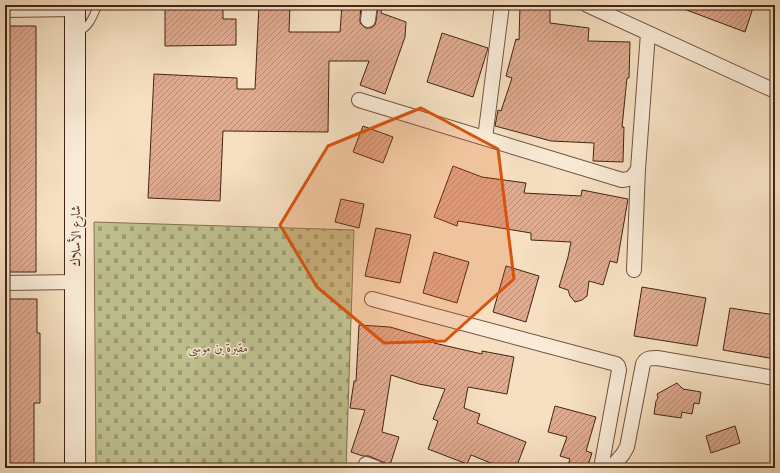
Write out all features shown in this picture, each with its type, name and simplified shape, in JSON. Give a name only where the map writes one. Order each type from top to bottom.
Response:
[{"type":"street","points":[[368,20],[370,5]]},
{"type":"street","points":[[485,138],[502,5]]},
{"type":"street","points":[[587,5],[775,91]]},
{"type":"street","name":"شارع الأسلاك","points":[[74,7],[75,468]]},
{"type":"street","points":[[5,10],[74,7]]},
{"type":"street","points":[[634,270],[638,169],[648,33]]},
{"type":"street","points":[[359,100],[622,180],[634,177],[638,169]]},
{"type":"street","points":[[5,283],[75,282]]},
{"type":"street","points":[[372,299],[616,364],[619,370],[601,468]]},
{"type":"street","points":[[611,468],[623,454],[626,447],[645,360],[657,358],[775,378]]},
{"type":"lane","points":[[74,34],[84,30],[88,26],[98,5]]},
{"type":"highlighted area","points":[[421,108],[498,149],[514,279],[445,341],[384,343],[317,287],[280,225],[328,146]]},
{"type":"green space","name":"مقبرة بن موسى","points":[[94,222],[354,230],[346,468],[96,468]]},
{"type":"building","points":[[165,5],[223,5],[223,19],[236,19],[236,45],[165,46]]},
{"type":"building","points":[[259,5],[290,5],[289,32],[340,32],[342,5],[361,5],[360,23],[366,28],[371,28],[375,25],[378,5],[382,5],[381,13],[406,22],[405,37],[385,94],[360,85],[369,61],[329,61],[328,132],[223,131],[220,201],[148,198],[154,74],[237,78],[237,89],[255,89]]},
{"type":"building","points":[[520,5],[550,5],[550,23],[589,28],[588,41],[630,42],[629,78],[627,78],[622,127],[624,127],[623,162],[593,161],[594,143],[551,141],[495,126],[498,110],[501,111],[512,78],[506,76],[516,39],[519,40]]},
{"type":"building","points":[[676,5],[754,5],[745,32]]},
{"type":"building","points":[[5,26],[36,26],[36,272],[5,272]]},
{"type":"building","points":[[442,33],[488,48],[473,97],[427,82]]},
{"type":"building","points":[[363,126],[393,137],[383,163],[353,152]]},
{"type":"building","points":[[453,166],[482,177],[526,183],[524,193],[581,196],[582,190],[628,199],[617,263],[610,261],[603,285],[589,281],[587,296],[582,300],[575,302],[570,296],[568,290],[559,287],[571,242],[531,240],[531,233],[458,221],[457,226],[434,217]]},
{"type":"building","points":[[341,199],[364,204],[359,228],[335,222]]},
{"type":"building","points":[[376,228],[411,235],[400,283],[365,276]]},
{"type":"building","points":[[434,252],[469,262],[457,303],[423,293]]},
{"type":"building","points":[[506,266],[539,276],[526,322],[493,312]]},
{"type":"building","points":[[642,287],[706,298],[697,346],[634,336]]},
{"type":"building","points":[[5,299],[37,299],[37,333],[40,333],[40,403],[34,403],[34,468],[5,468]]},
{"type":"building","points":[[730,308],[775,315],[775,359],[723,350]]},
{"type":"building","points":[[359,325],[390,327],[435,340],[434,343],[482,354],[482,351],[514,357],[507,394],[468,387],[464,408],[480,414],[477,423],[526,442],[516,468],[503,468],[471,455],[467,464],[428,449],[438,421],[433,419],[445,389],[419,384],[391,375],[382,432],[399,437],[390,465],[369,456],[363,456],[351,452],[365,410],[350,408],[354,381],[356,381]]},
{"type":"building","points":[[677,383],[683,389],[701,392],[699,404],[694,403],[692,414],[682,412],[681,418],[654,414],[656,401],[658,398],[657,394]]},
{"type":"building","points":[[555,406],[596,417],[586,451],[592,453],[587,468],[567,468],[570,459],[560,456],[567,437],[548,432]]},
{"type":"building","points":[[735,426],[740,443],[711,453],[706,436]]}]
